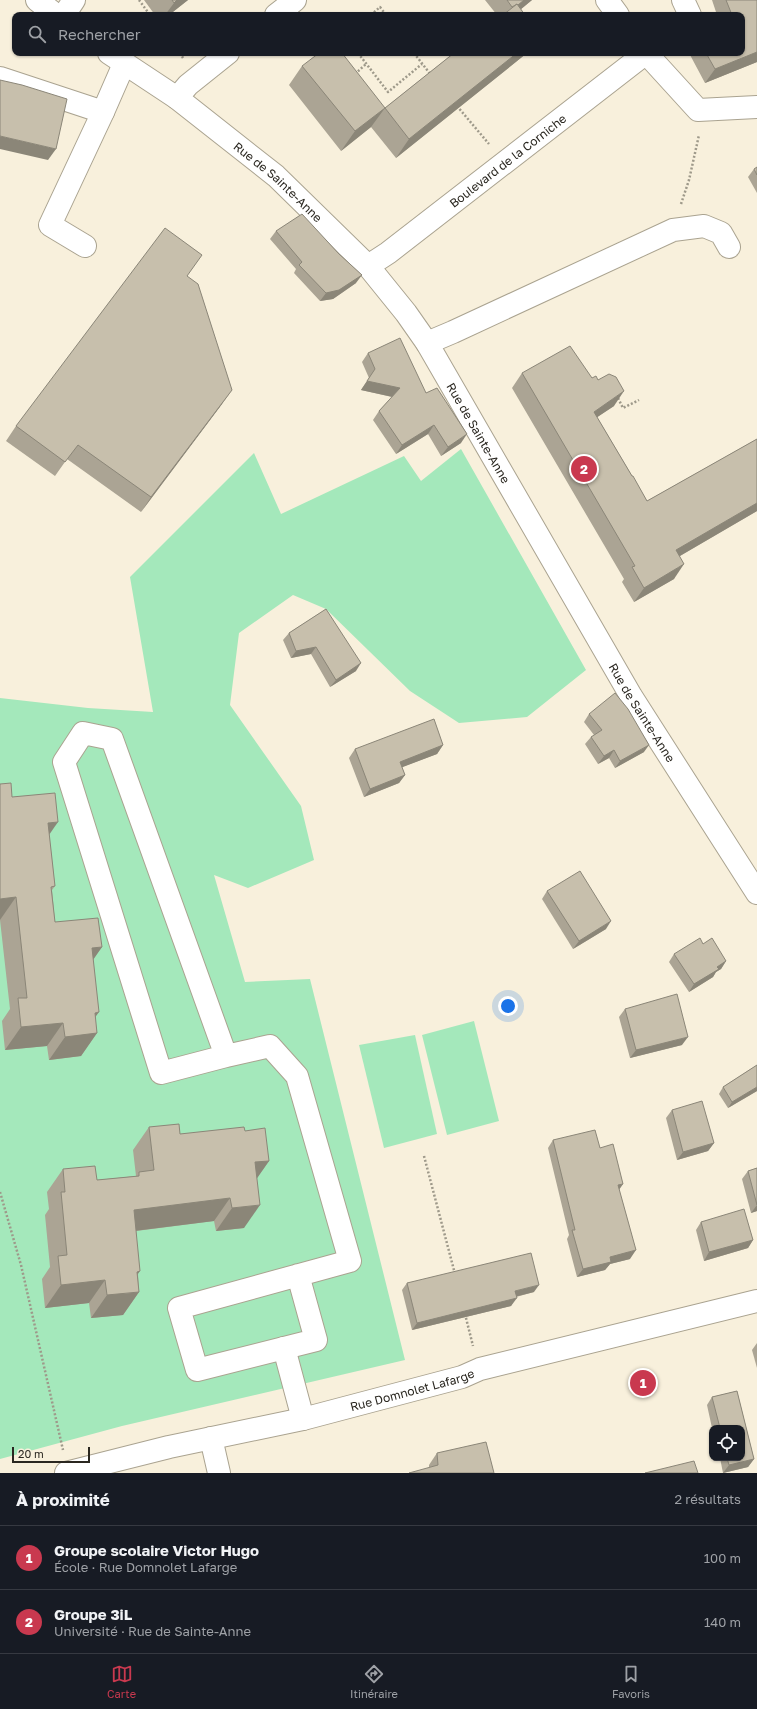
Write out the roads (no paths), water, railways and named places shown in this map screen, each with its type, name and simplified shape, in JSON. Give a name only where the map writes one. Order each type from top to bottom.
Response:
[{"type":"street","points":[[36,0],[52,12]]},
{"type":"street","points":[[66,12],[74,0]]},
{"type":"street","points":[[280,12],[295,0]]},
{"type":"street","points":[[607,0],[616,12]]},
{"type":"street","points":[[683,0],[689,12]]},
{"type":"street","points":[[178,98],[188,85],[224,56]]},
{"type":"street","name":"Boulevard de la Corniche","points":[[368,266],[388,253],[642,56]]},
{"type":"street","name":"Boulevard de la Corniche","points":[[649,56],[698,110],[757,107]]},
{"type":"street","points":[[85,246],[50,225],[103,112],[116,59]]},
{"type":"street","name":"Rue de Sainte-Anne","points":[[116,59],[178,98],[276,176],[368,266],[406,313],[427,342],[631,696],[757,894]]},
{"type":"street","points":[[0,78],[103,112]]},
{"type":"street","points":[[427,342],[452,332],[673,230],[704,226],[721,233],[729,247]]},
{"type":"street","points":[[226,1056],[112,739],[83,733],[64,762],[161,1073],[270,1046],[297,1076],[350,1261],[298,1275],[179,1308],[197,1370],[316,1340],[298,1275]]},
{"type":"street","name":"Rue Domnolet Lafarge","points":[[67,1473],[211,1438],[302,1419],[462,1377],[480,1369],[757,1301]]},
{"type":"street","points":[[284,1348],[302,1419]]},
{"type":"street","points":[[211,1438],[219,1473]]},
{"type":"place","name":"Groupe 3iL","points":[[584,469]]},
{"type":"place","name":"Groupe scolaire Victor Hugo","points":[[643,1383]]}]
